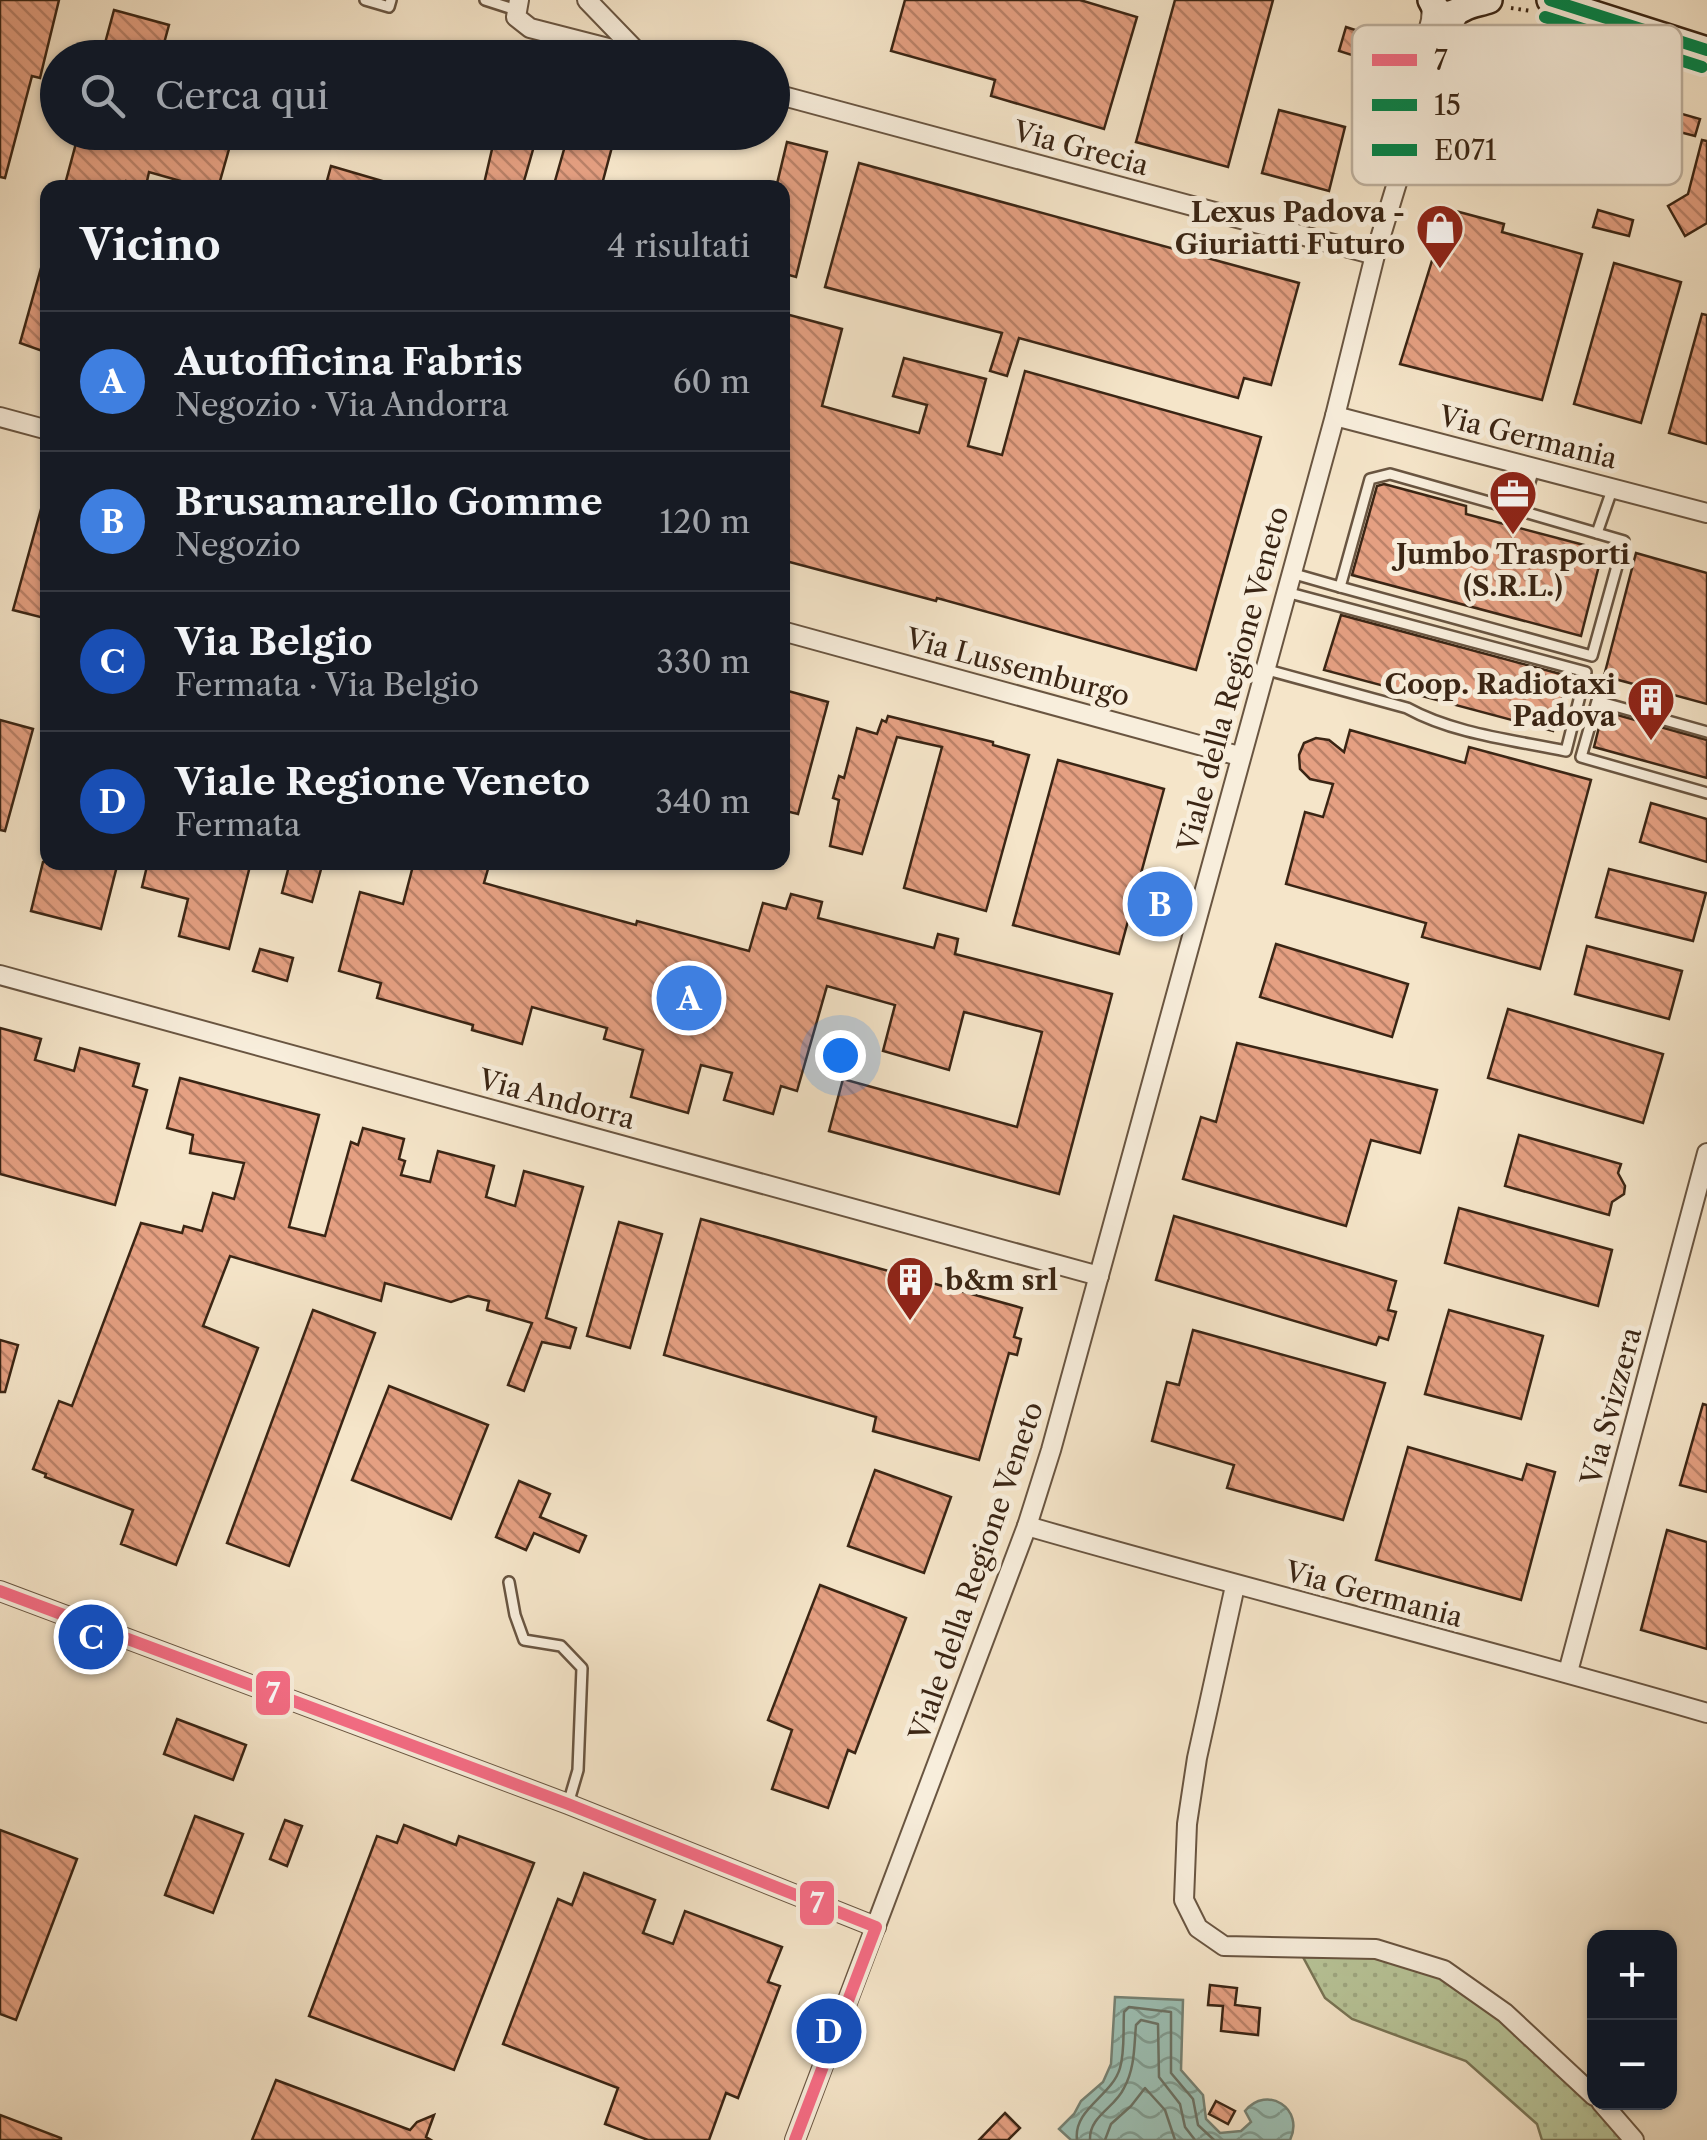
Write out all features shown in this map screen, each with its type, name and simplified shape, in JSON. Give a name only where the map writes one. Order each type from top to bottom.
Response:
[{"type":"main road","points":[[1550,0],[1628,25]]},
{"type":"main road","points":[[1432,2],[1448,16],[1471,4]]},
{"type":"main road","points":[[1682,42],[1707,50]]},
{"type":"street","points":[[587,0],[627,40]]},
{"type":"street","name":"Viale della Regione Veneto","points":[[1453,25],[1471,4]]},
{"type":"street","points":[[518,5],[516,16],[530,28],[575,40]]},
{"type":"street","name":"Via Grecia","points":[[790,97],[1376,255]]},
{"type":"street","name":"Viale della Regione Veneto","points":[[795,2140],[1027,1526],[1397,185]]},
{"type":"street","name":"Via Germania","points":[[1335,416],[1707,512]]},
{"type":"street","points":[[0,417],[40,428]]},
{"type":"street","name":"Via Lussemburgo","points":[[790,633],[1240,756]]},
{"type":"street","name":"Via Andorra","points":[[0,975],[1099,1276]]},
{"type":"street","name":"Via Svizzera","points":[[1568,1672],[1707,1153]]},
{"type":"street","name":"Via Germania","points":[[1027,1526],[1707,1713]]},
{"type":"street","points":[[1236,1586],[1186,1824],[1184,1900],[1198,1928],[1224,1946],[1376,1948],[1444,1970],[1505,2014],[1587,2090]]},
{"type":"street","points":[[0,1591],[568,1804],[876,1927]]},
{"type":"street","points":[[1608,2110],[1634,2140]]},
{"type":"lane","points":[[366,0],[389,7],[391,0]]},
{"type":"lane","points":[[486,0],[518,5]]},
{"type":"lane","points":[[1521,511],[1535,466]]},
{"type":"lane","points":[[1291,572],[1340,587],[1592,656],[1624,541],[1390,474],[1377,474],[1370,479],[1340,587]]},
{"type":"lane","points":[[1598,533],[1612,487]]},
{"type":"lane","points":[[1264,669],[1406,708],[1422,717],[1566,751],[1586,672],[1286,592]]},
{"type":"lane","points":[[1707,732],[1597,702],[1581,757],[1707,793]]},
{"type":"lane","points":[[509,1582],[524,1640],[561,1646],[582,1668],[578,1770],[568,1804]]},
{"type":"green space","points":[[1303,1957],[1376,1958],[1440,1975],[1511,2010],[1587,2095],[1587,2110],[1600,2110],[1627,2140],[1542,2140],[1537,2124],[1466,2061],[1352,2019],[1325,1998]]},
{"type":"water","points":[[1115,1997],[1183,2000],[1181,2070],[1203,2095],[1206,2119],[1220,2133],[1241,2131],[1251,2122],[1245,2111],[1254,2103],[1273,2100],[1288,2110],[1292,2119],[1290,2140],[1071,2140],[1059,2129],[1081,2101],[1103,2082],[1111,2064]]},
{"type":"building","points":[[0,0],[59,0],[49,40],[40,40],[40,78],[32,76],[5,178],[0,177]]},
{"type":"building","points":[[905,0],[1080,0],[1137,17],[1104,129],[991,96],[995,80],[891,51]]},
{"type":"building","points":[[1175,0],[1273,0],[1228,167],[1136,142]]},
{"type":"building","points":[[114,10],[169,25],[165,40],[106,40]]},
{"type":"building","points":[[1346,27],[1352,29],[1352,55],[1339,51]]},
{"type":"building","points":[[1279,110],[1345,127],[1329,191],[1262,173]]},
{"type":"building","points":[[1682,114],[1700,119],[1695,136],[1682,133]]},
{"type":"building","points":[[1702,140],[1707,141],[1707,223],[1685,236],[1668,206],[1688,194]]},
{"type":"building","points":[[790,143],[827,152],[796,277],[790,275],[790,180],[778,180]]},
{"type":"building","points":[[74,150],[229,150],[220,180],[177,180],[149,172],[147,180],[66,180]]},
{"type":"building","points":[[492,150],[533,150],[524,180],[485,180]]},
{"type":"building","points":[[564,150],[611,150],[603,180],[555,180]]},
{"type":"building","points":[[859,163],[1299,283],[1271,385],[1244,378],[1238,398],[1019,338],[1007,376],[990,371],[1002,333],[825,287]]},
{"type":"building","points":[[331,166],[379,180],[327,180]]},
{"type":"building","points":[[1448,209],[1504,224],[1502,232],[1582,254],[1542,400],[1400,364]]},
{"type":"building","points":[[1598,210],[1633,220],[1629,236],[1593,227]]},
{"type":"building","points":[[1614,263],[1681,282],[1641,423],[1574,404]]},
{"type":"building","points":[[40,272],[40,350],[20,343]]},
{"type":"building","points":[[1702,314],[1707,315],[1707,444],[1669,433]]},
{"type":"building","points":[[790,315],[842,329],[822,406],[919,433],[927,405],[893,396],[904,358],[986,379],[968,446],[1002,455],[1025,371],[1261,437],[1196,670],[937,598],[936,601],[790,562]]},
{"type":"building","points":[[1384,484],[1466,506],[1466,514],[1603,550],[1581,636],[1352,575],[1377,486]]},
{"type":"building","points":[[40,513],[40,617],[13,610]]},
{"type":"building","points":[[1636,553],[1707,573],[1707,704],[1604,676]]},
{"type":"building","points":[[1341,615],[1568,676],[1553,731],[1324,670]]},
{"type":"building","points":[[790,692],[828,702],[798,814],[790,812]]},
{"type":"building","name":"Coop. Radiotaxi Padova","points":[[1603,711],[1707,740],[1707,778],[1594,747]]},
{"type":"building","points":[[888,716],[1029,755],[986,911],[904,888],[942,747],[897,737],[862,854],[830,846],[839,800],[833,798],[839,776],[844,778],[857,728],[877,734],[882,720],[886,722]]},
{"type":"building","points":[[0,720],[33,729],[5,831],[0,830]]},
{"type":"building","points":[[1350,730],[1465,763],[1469,747],[1591,780],[1540,969],[1422,937],[1426,923],[1286,884],[1305,812],[1323,817],[1333,784],[1310,779],[1300,769],[1299,755],[1304,743],[1316,738],[1329,740],[1344,752]]},
{"type":"building","points":[[1058,760],[1164,789],[1119,954],[1013,925]]},
{"type":"building","points":[[1651,803],[1707,819],[1707,862],[1640,842]]},
{"type":"building","points":[[1609,869],[1706,893],[1693,941],[1596,917]]},
{"type":"building","points":[[41,870],[116,870],[101,929],[31,911]]},
{"type":"building","points":[[146,870],[249,870],[229,949],[179,936],[188,899],[142,887]]},
{"type":"building","points":[[288,870],[321,870],[312,902],[282,893]]},
{"type":"building","points":[[412,870],[488,870],[484,883],[749,951],[763,903],[786,909],[791,894],[822,902],[818,918],[934,948],[938,934],[958,939],[955,954],[1112,994],[1059,1194],[829,1131],[843,1079],[1017,1127],[1042,1032],[964,1012],[949,1070],[883,1051],[895,1005],[827,986],[797,1091],[781,1086],[773,1114],[724,1100],[732,1073],[701,1065],[688,1113],[631,1097],[643,1050],[604,1039],[607,1028],[532,1007],[522,1044],[472,1030],[473,1025],[377,998],[381,983],[339,971],[360,892],[403,904]]},
{"type":"building","points":[[1276,944],[1408,984],[1392,1037],[1260,997]]},
{"type":"building","points":[[1587,946],[1682,971],[1669,1019],[1575,994]]},
{"type":"building","points":[[260,949],[293,958],[287,981],[253,971]]},
{"type":"building","points":[[1508,1009],[1663,1054],[1643,1123],[1488,1078]]},
{"type":"building","points":[[0,1028],[41,1039],[35,1060],[74,1071],[80,1048],[139,1064],[133,1086],[147,1090],[115,1205],[0,1174]]},
{"type":"building","points":[[1237,1043],[1437,1090],[1420,1153],[1371,1140],[1346,1226],[1183,1179],[1201,1117],[1216,1122]]},
{"type":"building","points":[[180,1078],[319,1115],[289,1227],[325,1236],[351,1142],[358,1145],[363,1128],[404,1139],[399,1159],[405,1161],[401,1175],[430,1182],[438,1151],[494,1166],[486,1197],[515,1206],[524,1171],[583,1187],[546,1318],[576,1328],[570,1348],[542,1342],[524,1391],[508,1385],[532,1323],[487,1310],[489,1301],[468,1296],[451,1302],[385,1283],[381,1301],[230,1256],[203,1326],[258,1348],[176,1565],[121,1544],[133,1510],[33,1469],[59,1401],[72,1406],[141,1223],[182,1233],[184,1226],[202,1231],[213,1193],[234,1199],[244,1163],[190,1153],[193,1135],[167,1128]]},
{"type":"building","points":[[1519,1135],[1621,1164],[1618,1173],[1625,1186],[1624,1194],[1612,1202],[1609,1215],[1505,1186]]},
{"type":"building","points":[[1459,1208],[1612,1250],[1598,1306],[1445,1263]]},
{"type":"building","points":[[1174,1216],[1396,1281],[1388,1310],[1396,1312],[1388,1340],[1379,1337],[1376,1345],[1156,1280]]},
{"type":"building","points":[[701,1219],[1022,1308],[1014,1337],[1021,1339],[1017,1355],[1009,1353],[979,1460],[873,1431],[876,1417],[664,1355]]},
{"type":"building","points":[[619,1222],[662,1234],[630,1348],[587,1336]]},
{"type":"building","points":[[313,1310],[375,1333],[289,1566],[227,1543]]},
{"type":"building","points":[[1449,1310],[1543,1336],[1521,1419],[1425,1394]]},
{"type":"building","points":[[1193,1330],[1385,1383],[1343,1520],[1227,1488],[1234,1465],[1152,1441],[1167,1382],[1179,1385]]},
{"type":"building","points":[[0,1340],[18,1345],[5,1392],[0,1392]]},
{"type":"building","points":[[389,1386],[488,1425],[451,1519],[352,1480]]},
{"type":"building","points":[[1703,1404],[1707,1405],[1707,1492],[1680,1485]]},
{"type":"building","points":[[1408,1447],[1522,1480],[1527,1464],[1555,1472],[1521,1600],[1376,1560]]},
{"type":"building","points":[[875,1470],[951,1497],[924,1573],[848,1546]]},
{"type":"building","points":[[519,1481],[550,1494],[540,1517],[586,1536],[579,1552],[534,1533],[526,1550],[496,1537]]},
{"type":"building","points":[[1667,1530],[1707,1542],[1707,1649],[1641,1630]]},
{"type":"building","points":[[820,1585],[906,1618],[855,1753],[848,1750],[828,1808],[772,1789],[792,1730],[768,1720]]},
{"type":"building","points":[[177,1719],[246,1745],[233,1780],[164,1754]]},
{"type":"building","points":[[195,1816],[243,1834],[213,1913],[165,1895]]},
{"type":"building","points":[[285,1820],[302,1826],[287,1866],[270,1859]]},
{"type":"building","points":[[404,1825],[456,1845],[459,1836],[534,1863],[454,2070],[309,2016],[377,1836],[397,1843]]},
{"type":"building","points":[[0,1830],[77,1859],[16,2020],[0,2014]]},
{"type":"building","points":[[584,1873],[655,1900],[643,1933],[673,1944],[685,1911],[782,1947],[768,1982],[780,1986],[738,2098],[726,2093],[709,2140],[648,2140],[605,2124],[618,2088],[503,2044],[558,1899],[572,1905]]},
{"type":"building","points":[[1210,1985],[1237,1988],[1235,2005],[1260,2008],[1258,2035],[1221,2031],[1223,2006],[1208,2005]]},
{"type":"building","points":[[276,2080],[410,2130],[417,2122],[434,2115],[426,2137],[431,2140],[252,2140]]},
{"type":"building","points":[[1216,2101],[1235,2111],[1228,2124],[1209,2114]]},
{"type":"building","points":[[1005,2113],[1020,2128],[1008,2140],[979,2140]]},
{"type":"building","points":[[0,2115],[61,2138],[61,2140],[0,2140]]},
{"type":"transit line","name":"15","points":[[1550,0],[1628,25]]},
{"type":"transit line","name":"E071","points":[[1545,17],[1570,25]]},
{"type":"transit line","name":"15","points":[[1682,42],[1707,50]]},
{"type":"transit line","name":"E071","points":[[1682,61],[1702,67]]},
{"type":"transit line","name":"7","points":[[0,1591],[568,1804],[876,1927],[795,2140]]},
{"type":"place","name":"Lexus Padova - Giuriatti Futuro","points":[[1440,270]]},
{"type":"place","name":"Jumbo Trasporti (S.R.L.)","points":[[1513,536]]},
{"type":"place","name":"Coop. Radiotaxi Padova","points":[[1651,742]]},
{"type":"place","name":"Brusamarello Gomme","points":[[1160,904]]},
{"type":"place","name":"Autofficina Fabris","points":[[689,998]]},
{"type":"place","name":"b&m srl","points":[[910,1322]]},
{"type":"place","name":"Via Belgio","points":[[91,1637]]},
{"type":"place","name":"Viale Regione Veneto","points":[[829,2031]]}]
